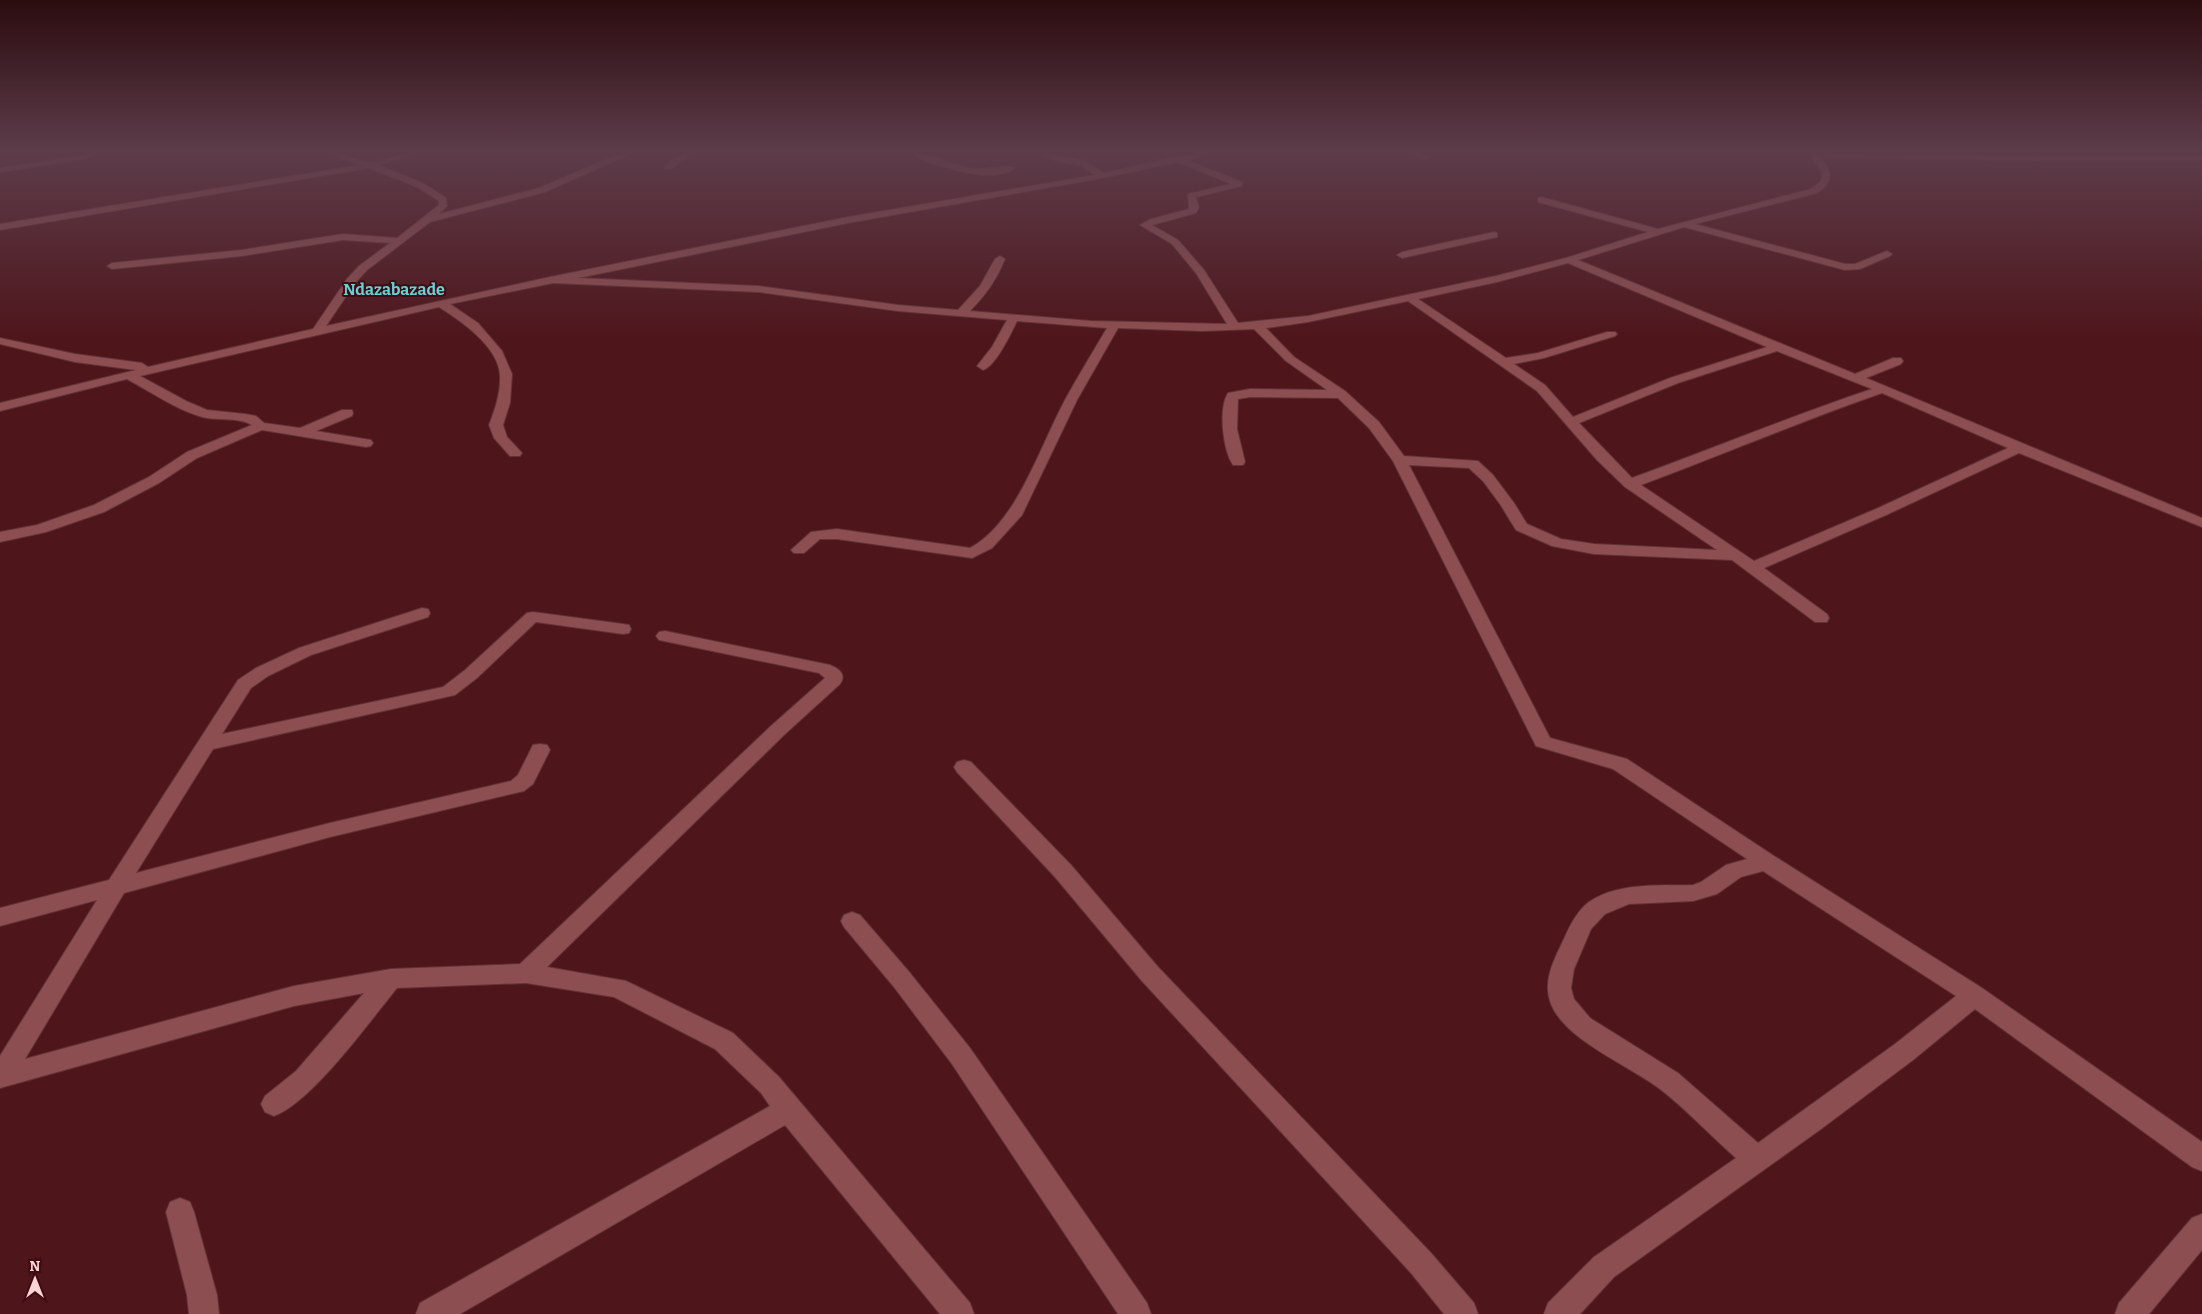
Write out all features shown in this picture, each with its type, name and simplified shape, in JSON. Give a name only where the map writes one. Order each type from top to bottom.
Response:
[{"type":"street","points":[[0,227],[67,213]]},
{"type":"street","points":[[317,331],[351,281],[363,268],[435,213]]},
{"type":"street","points":[[428,220],[453,213]]},
{"type":"street","points":[[0,407],[129,374],[441,302],[887,213]]},
{"type":"street","points":[[1183,213],[1154,220],[1145,225],[1175,242],[1200,272],[1235,327]]},
{"type":"street","points":[[1589,213],[1656,232]]},
{"type":"street","points":[[550,280],[758,289],[898,308],[1115,324],[1203,328],[1258,326],[1308,319],[1410,298],[1569,260],[1656,232],[1726,213]]},
{"type":"street","points":[[1684,224],[1845,267],[1856,267],[1887,254]]},
{"type":"street","points":[[1402,255],[1494,235]]},
{"type":"street","points":[[112,266],[226,255],[343,237],[398,241]]},
{"type":"street","points":[[961,313],[970,305],[991,278],[1000,259]]},
{"type":"street","points":[[1569,260],[2202,523]]},
{"type":"street","points":[[1410,298],[1506,362],[1541,388],[1602,457],[1630,484],[1732,555],[1753,567],[1821,618]]},
{"type":"street","points":[[441,302],[474,325],[496,351],[506,374],[504,403],[496,425],[500,438],[515,454]]},
{"type":"street","points":[[983,366],[997,348],[1014,317]]},
{"type":"street","points":[[799,550],[816,535],[837,534],[972,553],[988,545],[1015,515],[1072,400],[1115,324]]},
{"type":"street","points":[[1258,326],[1290,359],[1341,394],[1374,425],[1400,460],[1543,742],[1620,764],[1766,862],[1974,995],[2202,1158]]},
{"type":"street","points":[[1506,362],[1540,356],[1611,334]]},
{"type":"street","points":[[0,341],[76,358],[155,369]]},
{"type":"street","points":[[1572,422],[1662,385],[1738,358],[1778,347]]},
{"type":"street","points":[[1855,378],[1897,361]]},
{"type":"street","points":[[129,374],[180,402],[212,416],[254,420],[260,426],[297,434],[366,443]]},
{"type":"street","points":[[1630,484],[1734,446],[1809,414],[1883,389]]},
{"type":"street","points":[[1238,462],[1232,444],[1229,405],[1232,396],[1250,393],[1341,394]]},
{"type":"street","points":[[297,434],[347,413]]},
{"type":"street","points":[[0,537],[30,532],[74,519],[110,504],[154,480],[190,456],[241,436],[260,426]]},
{"type":"street","points":[[1753,567],[1881,512],[2019,448]]},
{"type":"street","points":[[1400,460],[1473,464],[1488,478],[1522,527],[1557,543],[1594,549],[1732,555]]},
{"type":"street","points":[[0,1077],[116,887],[244,684],[260,671],[317,648],[422,613]]},
{"type":"street","points":[[205,744],[449,691],[471,674],[526,622],[533,618],[623,629]]},
{"type":"street","points":[[526,973],[778,730],[834,680],[834,674],[824,669],[665,636]]},
{"type":"street","points":[[0,917],[330,830],[517,786],[526,779],[540,750]]},
{"type":"street","points":[[964,767],[1063,871],[1150,974],[1421,1263],[1463,1314]]},
{"type":"street","points":[[1756,1159],[1669,1081],[1581,1025],[1563,1003],[1559,988],[1562,969],[1570,949],[1582,924],[1597,908],[1614,900],[1629,896],[1693,893],[1709,888],[1734,872],[1766,862]]},
{"type":"street","points":[[852,921],[902,980],[961,1056],[1136,1314]]},
{"type":"street","points":[[0,1077],[294,996],[391,979],[526,973],[618,988],[724,1041],[770,1084],[788,1109],[958,1314]]},
{"type":"street","points":[[274,1104],[305,1079],[391,979]]},
{"type":"street","points":[[1559,1314],[1604,1267],[1904,1052],[1974,995]]},
{"type":"street","points":[[431,1314],[788,1109]]},
{"type":"street","points":[[180,1212],[202,1295],[204,1314]]},
{"type":"street","points":[[2130,1314],[2202,1228]]},
{"type":"district","name":"Ndazabazade","points":[[394,289]]}]
